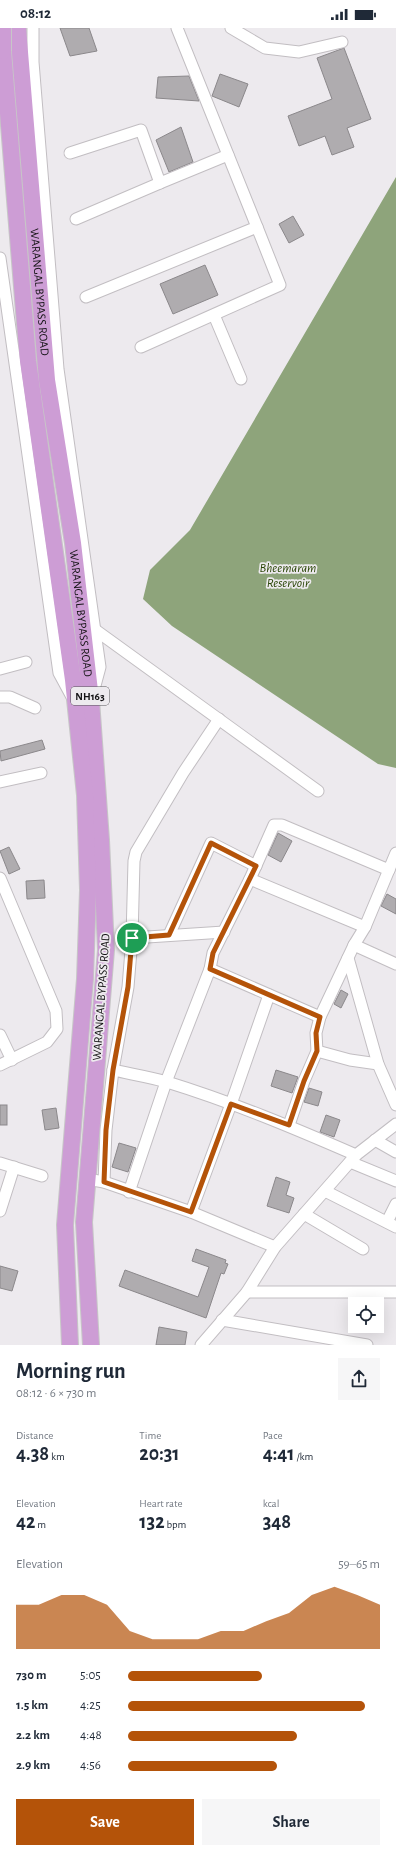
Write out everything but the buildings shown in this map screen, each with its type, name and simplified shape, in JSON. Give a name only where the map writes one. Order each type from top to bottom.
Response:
[{"type":"highway","name":"WARANGAL BYPASS ROAD","points":[[2,28],[28,361],[83,701],[101,840],[106,950],[84,1222],[91,1345]]},
{"type":"highway","points":[[0,35],[13,28]]},
{"type":"highway","name":"WARANGAL BYPASS ROAD","points":[[18,28],[47,380],[73,543],[83,701],[84,795],[88,890],[85,980],[65,1225],[70,1345]]},
{"type":"street","points":[[0,258],[59,674],[83,701],[100,667],[58,369],[33,62],[33,28]]},
{"type":"street","points":[[141,346],[280,285],[177,28]]},
{"type":"street","points":[[231,28],[265,48],[299,52],[342,42]]},
{"type":"street","points":[[70,153],[141,130],[160,183]]},
{"type":"street","points":[[76,219],[228,155]]},
{"type":"street","points":[[86,297],[257,227]]},
{"type":"street","points":[[214,314],[241,379]]},
{"type":"street","points":[[94,628],[318,791]]},
{"type":"street","points":[[0,669],[26,662]]},
{"type":"street","points":[[0,697],[10,697],[35,708]]},
{"type":"street","points":[[104,1182],[106,1130],[113,1070],[128,987],[132,938],[133,874],[136,852],[183,773],[219,720]]},
{"type":"street","points":[[0,782],[41,773]]},
{"type":"street","points":[[129,1192],[166,1082],[210,969],[213,953],[250,879],[272,828],[277,824],[389,870]]},
{"type":"street","points":[[169,935],[211,843],[256,866]]},
{"type":"street","points":[[289,1125],[304,1081],[317,1051],[316,1033],[320,1017],[354,945],[365,927],[396,853]]},
{"type":"street","points":[[0,878],[56,1011],[57,1023],[57,1029],[47,1042],[0,1065]]},
{"type":"street","points":[[250,879],[365,927]]},
{"type":"street","points":[[132,938],[224,932]]},
{"type":"street","points":[[354,945],[396,964]]},
{"type":"street","points":[[348,958],[378,1064],[396,1105]]},
{"type":"street","points":[[210,969],[320,1017]]},
{"type":"street","points":[[191,1212],[269,995]]},
{"type":"street","points":[[0,1035],[12,1060]]},
{"type":"street","points":[[317,1051],[350,1060],[378,1064]]},
{"type":"street","points":[[113,1070],[166,1082],[289,1125],[396,1181]]},
{"type":"street","points":[[201,1345],[248,1292],[275,1247],[353,1158],[396,1124]]},
{"type":"street","points":[[374,1140],[396,1152]]},
{"type":"street","points":[[0,1163],[42,1176]]},
{"type":"street","points":[[0,1211],[14,1167]]},
{"type":"street","points":[[87,1179],[104,1182],[129,1192],[191,1212],[275,1247]]},
{"type":"street","points":[[325,1191],[392,1224],[396,1204]]},
{"type":"street","points":[[304,1214],[363,1249]]},
{"type":"street","points":[[248,1292],[396,1292]]},
{"type":"street","points":[[222,1320],[367,1345]]},
{"type":"water","name":"Bheemaram Reservoir","points":[[396,177],[396,768],[378,764],[172,626],[143,599],[150,570],[190,530]]},
{"type":"route","points":[[211,843],[256,866],[213,953],[210,969],[320,1017],[316,1033],[318,1047],[316,1056],[304,1081],[289,1125],[231,1104],[191,1212],[129,1192],[104,1182],[106,1130],[113,1070],[128,987],[132,938],[169,935],[211,843]]}]
